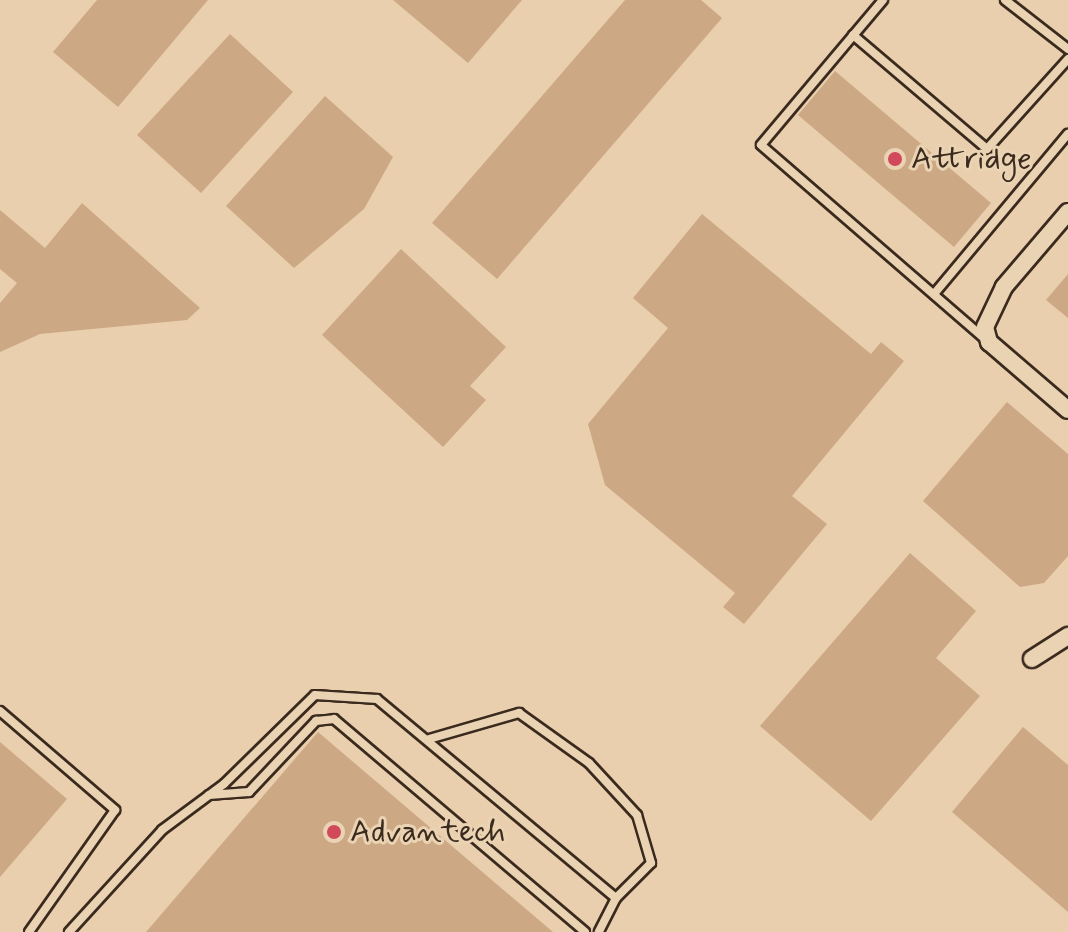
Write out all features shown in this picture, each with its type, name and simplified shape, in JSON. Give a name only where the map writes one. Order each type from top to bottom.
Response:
[{"type":"street","points":[[1068,212],[987,313],[989,342],[1068,410]]},
{"type":"street","points":[[1032,659],[1068,636]]},
{"type":"lane","points":[[883,0],[761,145],[989,342]]},
{"type":"lane","points":[[1005,0],[1068,49]]},
{"type":"lane","points":[[853,35],[987,149],[1068,59]]},
{"type":"lane","points":[[934,294],[1068,134]]},
{"type":"lane","points":[[69,932],[162,830],[208,796],[315,695],[377,699],[429,739],[616,898]]},
{"type":"lane","points":[[0,711],[115,810],[29,932]]},
{"type":"lane","points":[[429,739],[519,713],[589,763],[637,815],[651,863],[616,898],[599,932]]},
{"type":"lane","points":[[208,796],[249,792],[316,721],[334,719],[585,932]]},
{"type":"building","points":[[97,0],[208,0],[118,107],[53,52]]},
{"type":"building","points":[[393,0],[522,0],[468,63]]},
{"type":"building","points":[[625,0],[701,0],[722,18],[497,279],[432,223]]},
{"type":"building","points":[[230,34],[293,92],[201,193],[137,135]]},
{"type":"building","name":"Attridge","points":[[835,71],[991,203],[954,247],[798,115]]},
{"type":"building","points":[[325,96],[393,157],[364,209],[294,268],[226,206]]},
{"type":"building","points":[[82,203],[200,308],[187,320],[40,334],[0,352],[0,303],[17,283],[0,269],[0,210],[45,248]]},
{"type":"building","points":[[702,214],[871,354],[881,342],[904,361],[792,496],[827,524],[744,624],[723,607],[735,593],[605,485],[588,424],[668,328],[633,298]]},
{"type":"building","points":[[401,249],[506,347],[470,386],[486,400],[443,447],[322,335]]},
{"type":"building","points":[[1068,274],[1068,318],[1046,300]]},
{"type":"building","points":[[1007,402],[1068,454],[1068,556],[1044,583],[1020,587],[923,501]]},
{"type":"building","points":[[910,553],[976,611],[936,658],[980,696],[871,821],[760,726]]},
{"type":"building","points":[[1023,727],[1068,765],[1068,912],[952,812]]},
{"type":"building","name":"Advantech","points":[[318,732],[553,932],[146,932]]},
{"type":"building","points":[[0,742],[67,799],[0,877]]},
{"type":"place","name":"Attridge","points":[[895,159]]},
{"type":"place","name":"Advantech","points":[[334,832]]}]
